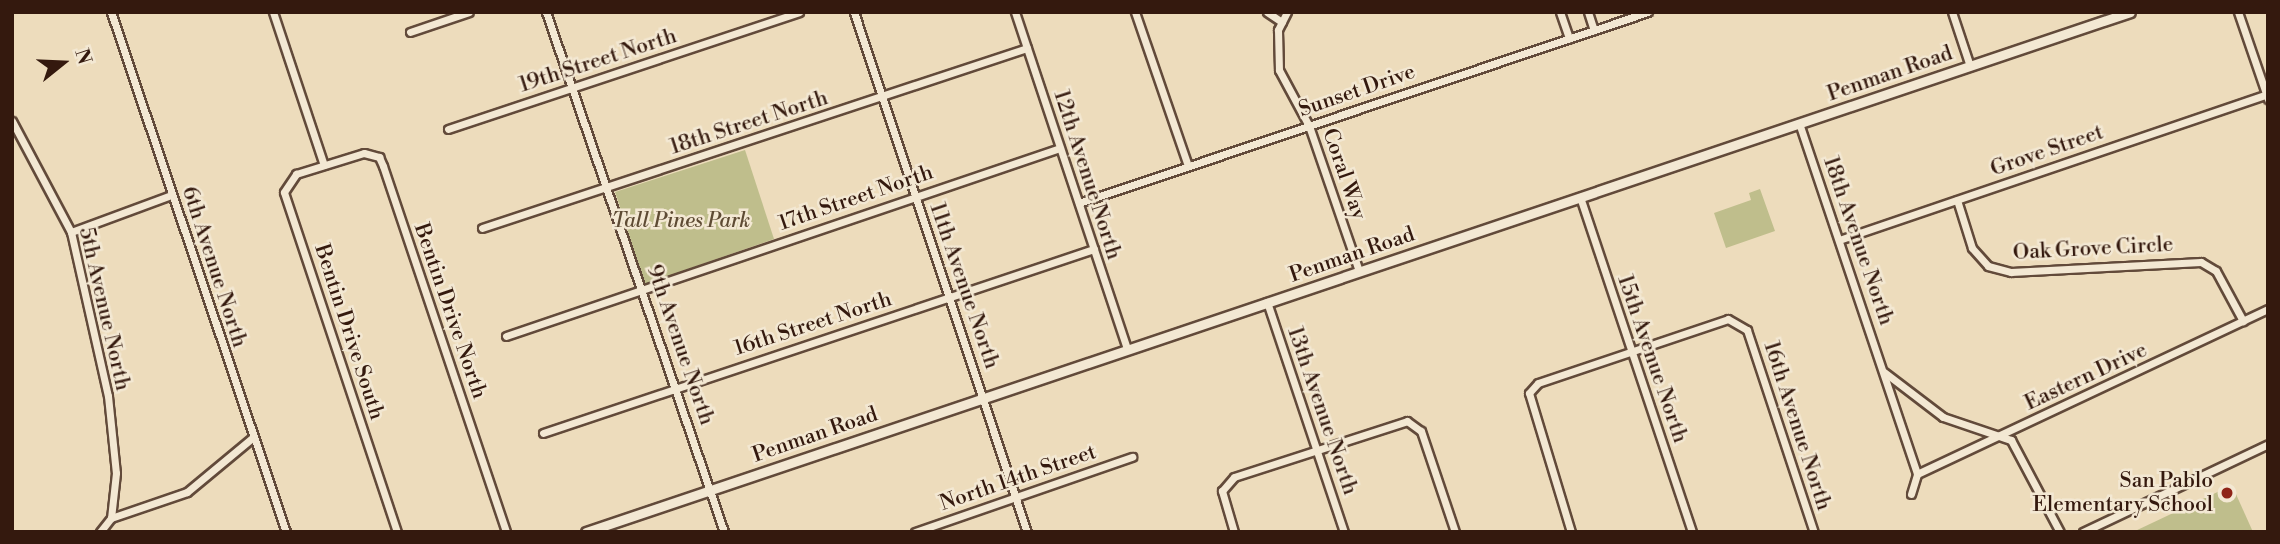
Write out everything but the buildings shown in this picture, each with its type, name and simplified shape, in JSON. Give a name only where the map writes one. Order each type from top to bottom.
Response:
[{"type":"street","name":"6th Avenue North","points":[[111,12],[252,438],[286,532]]},
{"type":"street","points":[[273,12],[324,165]]},
{"type":"street","points":[[410,32],[469,12]]},
{"type":"street","name":"9th Avenue North","points":[[546,12],[724,532]]},
{"type":"street","name":"19th Street North","points":[[448,130],[799,12]]},
{"type":"street","name":"11th Avenue North","points":[[853,12],[1027,532]]},
{"type":"street","name":"12th Avenue North","points":[[1015,12],[1127,349]]},
{"type":"street","points":[[1135,12],[1188,166]]},
{"type":"street","points":[[1266,12],[1282,22]]},
{"type":"street","name":"Coral Way","points":[[1287,12],[1282,22],[1279,70],[1309,126],[1359,271]]},
{"type":"street","points":[[1560,12],[1569,38]]},
{"type":"street","points":[[1587,12],[1594,30]]},
{"type":"street","name":"Sunset Drive","points":[[1079,203],[1647,12]]},
{"type":"street","points":[[1952,12],[1970,66]]},
{"type":"street","name":"Penman Road","points":[[586,532],[2130,12]]},
{"type":"street","points":[[2238,12],[2267,97]]},
{"type":"street","name":"18th Street North","points":[[482,228],[608,189],[1027,48]]},
{"type":"street","name":"Grove Street","points":[[1839,240],[2267,97]]},
{"type":"street","name":"5th Avenue North","points":[[12,121],[71,232],[108,396],[116,473],[111,518]]},
{"type":"street","name":"18th Avenue North","points":[[1799,123],[1917,474]]},
{"type":"street","name":"17th Street North","points":[[506,336],[1060,148]]},
{"type":"street","name":"Bentin Drive North","points":[[324,165],[364,153],[379,157],[506,532]]},
{"type":"street","name":"Bentin Drive South","points":[[324,165],[289,178],[284,192],[397,532]]},
{"type":"street","points":[[71,232],[171,195]]},
{"type":"street","name":"15th Avenue North","points":[[1580,197],[1692,532]]},
{"type":"street","name":"Oak Grove Circle","points":[[1957,200],[1972,248],[1988,266],[2011,272],[2201,262],[2216,271],[2243,321]]},
{"type":"street","name":"16th Street North","points":[[543,433],[1094,249]]},
{"type":"street","name":"13th Avenue North","points":[[1266,302],[1345,532]]},
{"type":"street","name":"Eastern Drive","points":[[1917,474],[2001,434],[2046,418],[2268,309]]},
{"type":"street","name":"16th Avenue North","points":[[1631,351],[1719,321],[1741,323],[1814,532]]},
{"type":"street","points":[[1572,532],[1530,393],[1538,383],[1631,351]]},
{"type":"street","points":[[1882,371],[1943,417],[2001,434],[2018,448],[2060,532]]},
{"type":"street","points":[[1234,532],[1223,499],[1227,483],[1400,422],[1415,424],[1455,532]]},
{"type":"street","points":[[100,532],[111,518],[187,492],[252,438]]},
{"type":"street","points":[[2083,532],[2268,444]]},
{"type":"street","name":"North 14th Street","points":[[915,532],[1132,457]]},
{"type":"street","points":[[1911,494],[1917,474]]},
{"type":"green space","name":"Tall Pines Park","points":[[745,150],[774,239],[645,284],[615,192]]},
{"type":"green space","points":[[1760,189],[1775,231],[1726,248],[1714,213],[1751,200],[1749,193]]},
{"type":"green space","points":[[2226,488],[2235,492],[2253,532],[2133,532]]},
{"type":"place","name":"San Pablo Elementary School","points":[[2227,493]]}]
